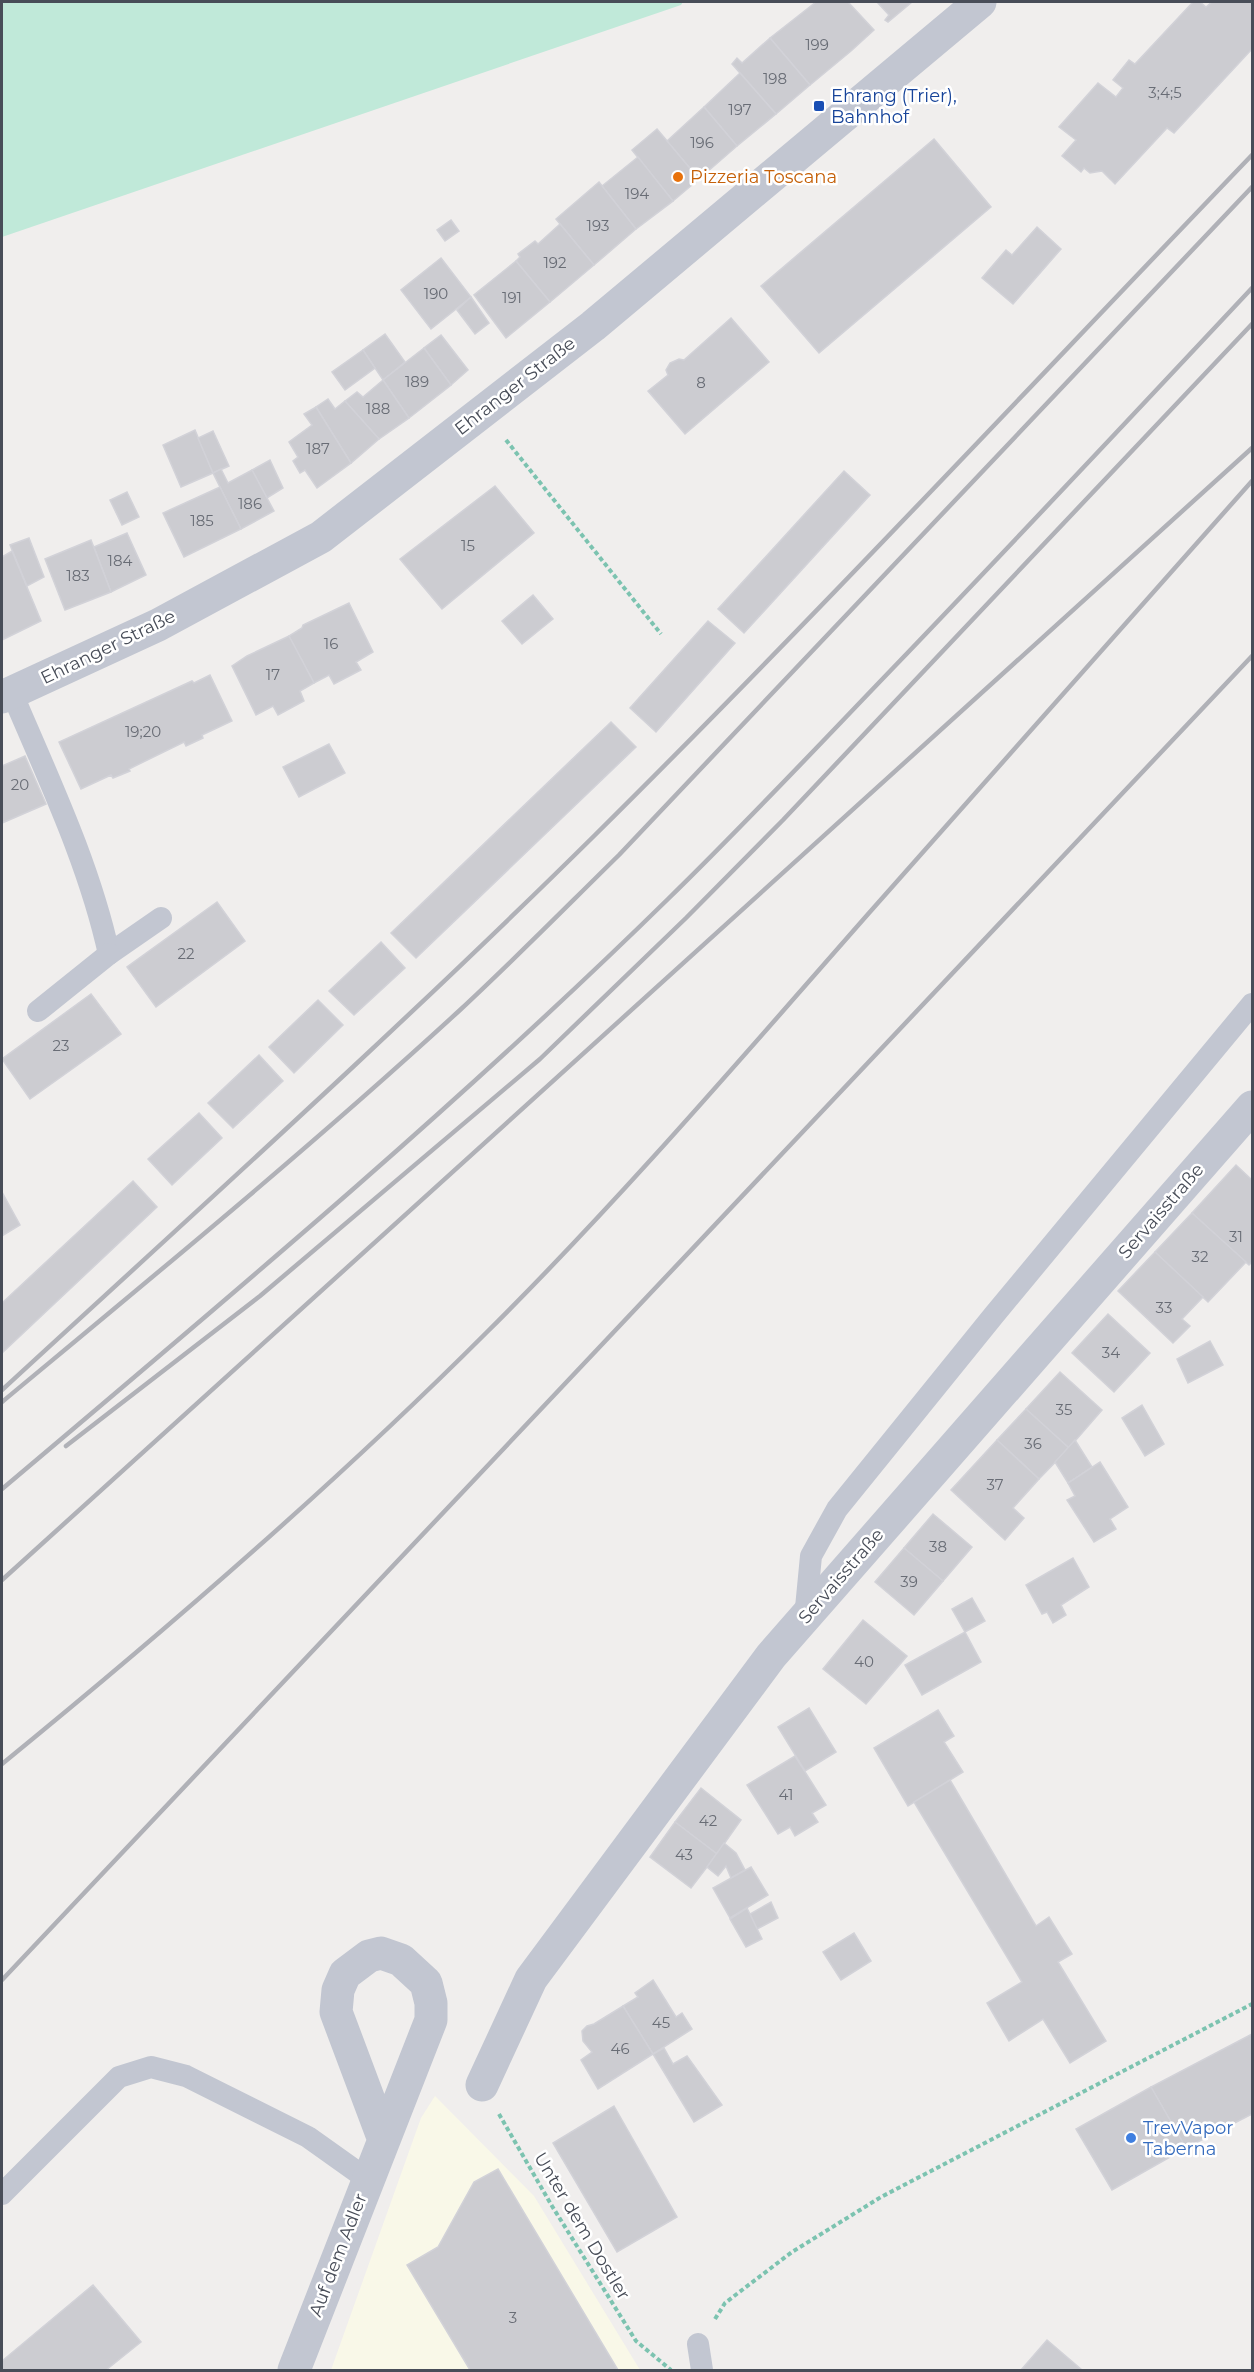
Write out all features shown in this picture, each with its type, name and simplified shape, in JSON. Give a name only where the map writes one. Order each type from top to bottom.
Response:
[{"type":"street","name":"Ehranger Straße","points":[[7,695],[158,625],[321,537],[593,326],[980,2]]},
{"type":"street","name":"Servaisstraße","points":[[482,2085],[531,1979],[771,1656],[1252,1107]]},
{"type":"street","name":"Auf dem Adler","points":[[294,2370],[431,2020],[432,2003],[426,1983],[401,1960],[381,1953],[363,1960],[345,1974],[338,1990],[336,2012],[357,2062],[384,2140]]},
{"type":"lane","points":[[7,695],[61,808],[102,921],[109,954]]},
{"type":"lane","points":[[38,1011],[109,954],[160,918]]},
{"type":"lane","points":[[805,1618],[811,1556],[837,1509],[994,1315],[1252,1004]]},
{"type":"lane","points":[[2,2194],[119,2077],[151,2067],[186,2076],[308,2137],[368,2179]]},
{"type":"lane","points":[[698,2344],[702,2370]]},
{"type":"path","points":[[483,411],[661,634]]},
{"type":"path","points":[[698,2344],[725,2303],[792,2252],[882,2197],[1252,2004]]},
{"type":"path","name":"Unter dem Dostler","points":[[482,2085],[552,2206],[636,2341],[671,2370]]},
{"type":"shaded area","points":[[435,2096],[534,2196],[640,2370],[331,2370],[421,2118]]},
{"type":"green space","points":[[2,2],[683,2],[681,5],[2,237]]},
{"type":"building","points":[[816,2],[848,2],[874,30],[810,85],[770,38]]},
{"type":"building","points":[[877,2],[912,2],[888,22],[885,20],[889,15]]},
{"type":"building","points":[[1193,2],[1200,2],[1206,7],[1212,2],[1252,2],[1252,49],[1174,133],[1167,128],[1115,184],[1102,171],[1090,173],[1084,168],[1081,172],[1062,156],[1076,140],[1059,127],[1098,83],[1116,97],[1123,88],[1113,80],[1129,60],[1135,64]]},
{"type":"building","points":[[770,38],[810,85],[776,114],[732,64],[737,58],[742,63]]},
{"type":"building","points":[[740,73],[776,114],[737,146],[704,107]]},
{"type":"building","points":[[704,107],[737,146],[699,179],[667,141]]},
{"type":"building","points":[[657,129],[699,179],[673,201],[632,150]]},
{"type":"building","points":[[934,139],[991,207],[819,353],[761,286]]},
{"type":"building","points":[[638,157],[673,201],[636,229],[602,186]]},
{"type":"building","points":[[599,182],[636,229],[594,265],[556,219]]},
{"type":"building","points":[[451,220],[459,231],[445,241],[437,230]]},
{"type":"building","points":[[560,224],[594,265],[550,302],[516,261],[520,257],[518,254],[535,241],[538,244]]},
{"type":"building","points":[[1037,227],[1061,249],[1013,304],[982,278],[1006,250],[1012,255]]},
{"type":"building","points":[[441,258],[471,297],[431,329],[401,290]]},
{"type":"building","points":[[516,261],[550,302],[506,338],[474,295]]},
{"type":"building","points":[[471,297],[489,323],[475,334],[457,310]]},
{"type":"building","points":[[731,318],[769,362],[685,434],[648,391],[668,375],[666,370],[670,363],[679,359],[684,360]]},
{"type":"building","points":[[385,334],[405,362],[383,380],[363,350]]},
{"type":"building","points":[[441,335],[468,370],[451,385],[424,348]]},
{"type":"building","points":[[424,348],[451,385],[409,418],[383,380]]},
{"type":"building","points":[[363,350],[375,368],[345,390],[332,372]]},
{"type":"building","points":[[383,380],[409,418],[379,439],[345,401],[357,392],[363,397]]},
{"type":"building","points":[[328,399],[335,409],[345,401],[379,439],[351,463],[316,407]]},
{"type":"building","points":[[316,407],[351,463],[317,488],[305,470],[300,473],[293,461],[298,457],[289,442],[312,425],[304,414]]},
{"type":"building","points":[[195,430],[213,473],[181,487],[163,445]]},
{"type":"building","points":[[213,431],[229,466],[213,473],[198,438]]},
{"type":"building","points":[[270,460],[283,488],[267,498],[252,470]]},
{"type":"building","points":[[221,469],[228,483],[252,470],[274,511],[241,529],[213,473]]},
{"type":"building","points":[[844,471],[870,495],[744,633],[718,609]]},
{"type":"building","points":[[495,486],[534,533],[442,609],[400,559]]},
{"type":"building","points":[[220,487],[241,529],[184,557],[163,513]]},
{"type":"building","points":[[127,492],[139,517],[122,525],[110,500]]},
{"type":"building","points":[[127,533],[146,575],[111,592],[94,547]]},
{"type":"building","points":[[29,538],[44,577],[27,586],[10,545]]},
{"type":"building","points":[[91,540],[111,592],[65,610],[45,559]]},
{"type":"building","points":[[12,551],[41,621],[2,640],[2,557]]},
{"type":"building","points":[[533,595],[553,619],[522,644],[502,621]]},
{"type":"building","points":[[349,603],[373,652],[356,662],[361,670],[334,684],[329,675],[314,683],[289,636],[303,625]]},
{"type":"building","points":[[708,621],[735,643],[656,732],[630,708]]},
{"type":"building","points":[[289,636],[314,683],[300,691],[304,701],[278,715],[273,706],[256,715],[232,666],[247,656]]},
{"type":"building","points":[[210,675],[232,721],[202,735],[203,738],[186,746],[184,742],[129,769],[130,771],[113,778],[111,775],[81,789],[59,742],[192,681],[194,683]]},
{"type":"building","points":[[611,722],[636,747],[416,958],[391,933]]},
{"type":"building","points":[[329,744],[345,773],[299,797],[283,767]]},
{"type":"building","points":[[25,756],[46,804],[2,823],[2,766]]},
{"type":"building","points":[[217,902],[245,941],[156,1007],[127,967]]},
{"type":"building","points":[[381,942],[405,968],[354,1015],[329,991]]},
{"type":"building","points":[[91,994],[121,1034],[30,1099],[2,1059]]},
{"type":"building","points":[[318,1000],[343,1025],[294,1073],[269,1047]]},
{"type":"building","points":[[259,1055],[283,1081],[233,1128],[208,1103]]},
{"type":"building","points":[[199,1113],[222,1138],[172,1185],[148,1159]]},
{"type":"building","points":[[1236,1165],[1252,1180],[1252,1262],[1249,1265],[1192,1213]]},
{"type":"building","points":[[133,1181],[157,1207],[2,1353],[2,1303]]},
{"type":"building","points":[[2,1192],[20,1225],[2,1236]]},
{"type":"building","points":[[1192,1213],[1246,1262],[1208,1302],[1155,1252]]},
{"type":"building","points":[[1155,1252],[1203,1297],[1182,1319],[1190,1326],[1173,1343],[1118,1291]]},
{"type":"building","points":[[1108,1314],[1150,1353],[1114,1392],[1072,1353]]},
{"type":"building","points":[[1210,1341],[1223,1365],[1188,1383],[1177,1359]]},
{"type":"building","points":[[1060,1372],[1102,1410],[1069,1448],[1026,1409]]},
{"type":"building","points":[[1142,1405],[1164,1444],[1145,1456],[1122,1418]]},
{"type":"building","points":[[1026,1409],[1069,1448],[1039,1479],[997,1440]]},
{"type":"building","points":[[997,1440],[1039,1479],[1013,1508],[1024,1518],[1005,1540],[951,1490]]},
{"type":"building","points":[[1075,1440],[1092,1467],[1068,1483],[1055,1462]]},
{"type":"building","points":[[1100,1462],[1128,1507],[1110,1519],[1116,1529],[1094,1542],[1067,1500],[1075,1496],[1068,1483]]},
{"type":"building","points":[[933,1514],[972,1547],[943,1581],[904,1548]]},
{"type":"building","points":[[904,1548],[943,1581],[914,1615],[875,1582]]},
{"type":"building","points":[[1073,1558],[1089,1587],[1061,1605],[1066,1615],[1053,1623],[1047,1612],[1042,1614],[1026,1585]]},
{"type":"building","points":[[972,1598],[985,1621],[965,1632],[952,1609]]},
{"type":"building","points":[[863,1620],[907,1656],[866,1704],[823,1669]]},
{"type":"building","points":[[965,1632],[981,1662],[922,1695],[905,1665]]},
{"type":"building","points":[[809,1708],[836,1752],[805,1771],[778,1727]]},
{"type":"building","points":[[938,1710],[954,1736],[944,1742],[963,1772],[908,1806],[874,1748]]},
{"type":"building","points":[[795,1756],[826,1805],[812,1813],[818,1822],[795,1836],[790,1827],[778,1834],[747,1785]]},
{"type":"building","points":[[950,1780],[1036,1926],[1049,1917],[1072,1954],[1058,1962],[1106,2041],[1070,2063],[1043,2019],[1009,2041],[987,2003],[1022,1982],[914,1802]]},
{"type":"building","points":[[701,1788],[741,1820],[717,1854],[675,1822]]},
{"type":"building","points":[[675,1822],[717,1854],[691,1888],[650,1857]]},
{"type":"building","points":[[724,1843],[736,1853],[745,1870],[731,1878],[726,1866],[718,1876],[707,1867]]},
{"type":"building","points":[[751,1867],[768,1895],[730,1918],[713,1888]]},
{"type":"building","points":[[771,1902],[778,1918],[757,1929],[750,1914]]},
{"type":"building","points":[[747,1908],[762,1939],[746,1947],[730,1919]]},
{"type":"building","points":[[854,1933],[871,1961],[841,1980],[823,1952]]},
{"type":"building","points":[[653,1980],[676,2017],[682,2013],[692,2029],[653,2054],[623,2006],[638,1997],[635,1993]]},
{"type":"building","points":[[623,2006],[653,2054],[598,2089],[581,2060],[592,2052],[583,2041],[582,2031]]},
{"type":"building","points":[[1252,2034],[1252,2114],[1186,2148],[1151,2087]]},
{"type":"building","points":[[664,2048],[673,2064],[687,2056],[722,2105],[694,2122],[653,2054]]},
{"type":"building","name":"TrevVapor Taberna","points":[[1151,2087],[1186,2148],[1112,2190],[1076,2129]]},
{"type":"building","points":[[614,2106],[677,2217],[617,2252],[553,2143]]},
{"type":"building","points":[[498,2169],[618,2370],[470,2370],[407,2265],[438,2247],[474,2182]]},
{"type":"building","points":[[93,2285],[141,2342],[106,2370],[2,2370],[2,2361]]},
{"type":"building","points":[[1047,2340],[1082,2370],[1021,2370]]},
{"type":"railway","points":[[2,1390],[375,1046],[595,835],[844,582],[1252,155]]},
{"type":"railway","points":[[2,1402],[348,1111],[520,953],[619,855],[1252,187]]},
{"type":"railway","points":[[2,1489],[424,1127],[588,976],[697,871],[781,785],[1252,288]]},
{"type":"railway","points":[[66,1446],[260,1296],[540,1059],[686,918],[783,820],[1252,324]]},
{"type":"railway","points":[[2,1580],[1252,448]]},
{"type":"railway","points":[[2,1764],[189,1608],[310,1500],[428,1390],[536,1282],[681,1126],[1252,481]]},
{"type":"railway","points":[[2,1980],[1252,656]]},
{"type":"place","name":"Ehrang (Trier), Bahnhof","points":[[819,106]]},
{"type":"place","name":"Pizzeria Toscana","points":[[678,177]]},
{"type":"place","name":"TrevVapor Taberna","points":[[1131,2138]]}]
